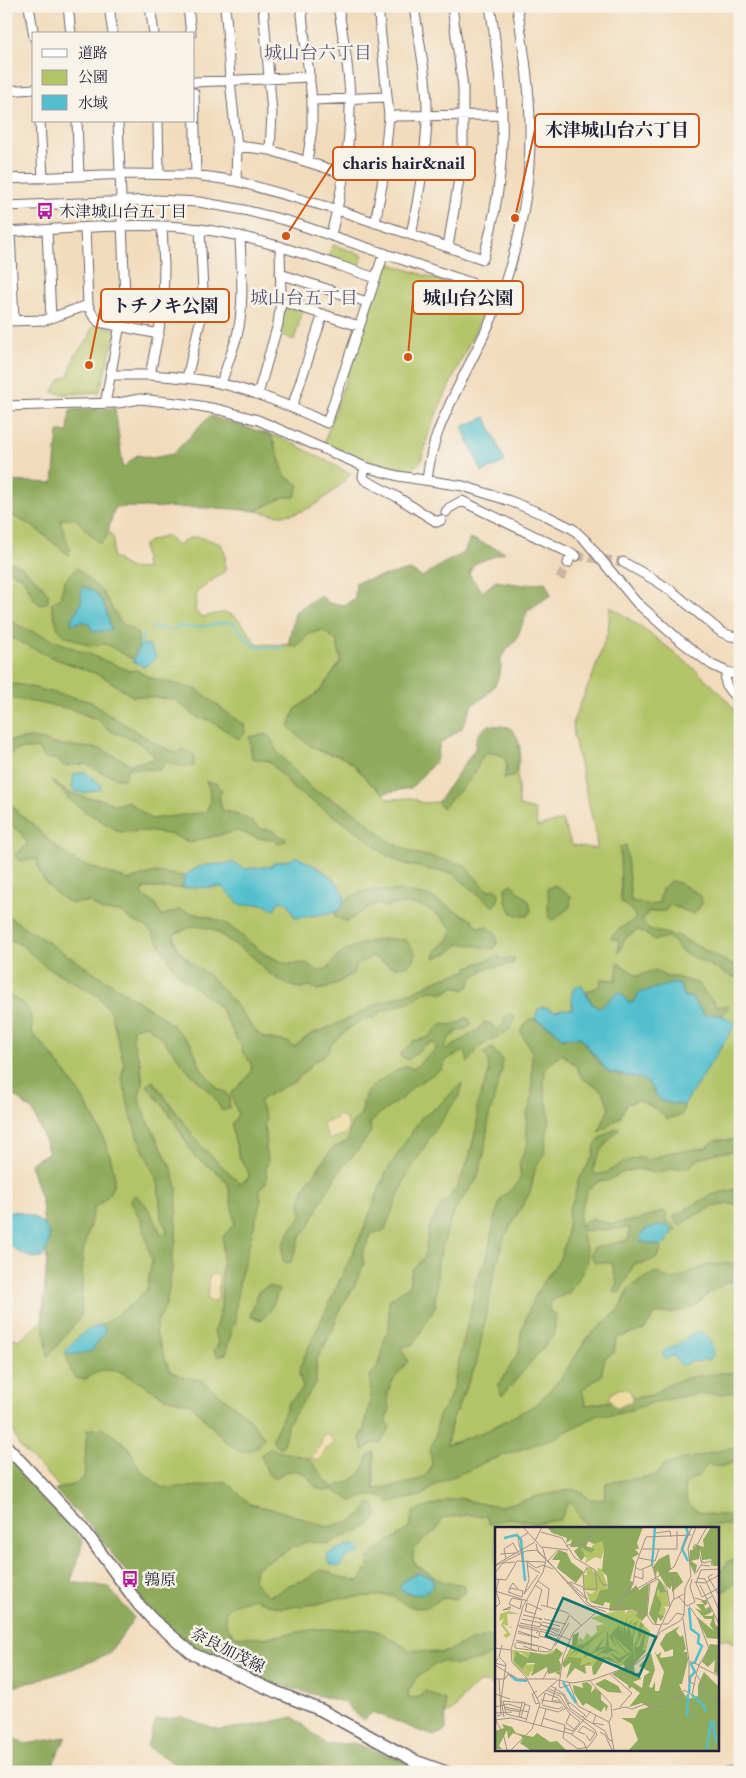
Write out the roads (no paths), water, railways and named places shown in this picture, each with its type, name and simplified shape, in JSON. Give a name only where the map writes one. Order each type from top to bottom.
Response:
[{"type":"main road","name":"奈良加茂線","points":[[6,1446],[81,1526],[139,1605],[153,1620],[193,1654],[321,1710],[415,1761],[446,1772]]},
{"type":"street","points":[[29,6],[33,32]]},
{"type":"street","points":[[68,6],[71,32]]},
{"type":"street","points":[[109,6],[113,32]]},
{"type":"street","points":[[150,6],[154,32]]},
{"type":"street","points":[[188,6],[191,32]]},
{"type":"street","points":[[225,6],[237,146],[236,181]]},
{"type":"street","points":[[263,6],[272,113],[270,150]]},
{"type":"street","points":[[301,6],[312,100],[312,128],[307,162]]},
{"type":"street","points":[[331,235],[345,174],[349,138],[350,98],[338,6]]},
{"type":"street","points":[[375,223],[382,185],[389,116],[378,6]]},
{"type":"street","points":[[411,235],[424,160],[427,116],[424,77],[414,6]]},
{"type":"street","points":[[448,248],[464,154],[463,87],[452,6]]},
{"type":"street","points":[[6,179],[159,174],[196,175],[236,181],[338,210],[483,260],[490,236],[501,172],[502,115],[500,75],[490,6]]},
{"type":"street","points":[[427,480],[438,432],[502,293],[519,230],[530,157],[530,128],[528,87],[517,6]]},
{"type":"street","points":[[195,82],[310,77]]},
{"type":"street","points":[[6,91],[32,89]]},
{"type":"street","points":[[312,100],[387,97]]},
{"type":"street","points":[[389,116],[502,115]]},
{"type":"street","points":[[40,122],[44,178]]},
{"type":"street","points":[[77,122],[79,176]]},
{"type":"street","points":[[105,404],[125,298],[118,122]]},
{"type":"street","points":[[158,122],[159,174]]},
{"type":"street","points":[[195,122],[196,175]]},
{"type":"street","points":[[237,146],[270,150],[345,174]]},
{"type":"street","points":[[6,206],[156,200],[199,202],[235,208],[288,221],[502,293]]},
{"type":"street","points":[[88,305],[45,320],[10,321],[8,232],[123,226],[200,229],[280,246],[376,278]]},
{"type":"street","points":[[150,375],[163,309],[164,266],[162,227]]},
{"type":"street","points":[[85,228],[88,305],[92,314],[99,322],[159,334]]},
{"type":"street","points":[[187,378],[202,313],[203,291],[200,229]]},
{"type":"street","points":[[47,230],[51,318]]},
{"type":"street","points":[[221,384],[237,335],[240,319],[242,284],[240,236]]},
{"type":"street","points":[[258,394],[273,343],[281,301],[280,246]]},
{"type":"street","points":[[111,375],[150,375],[187,378],[221,384],[258,394],[327,423],[384,253]]},
{"type":"street","points":[[280,274],[367,302]]},
{"type":"street","points":[[281,301],[359,326]]},
{"type":"street","points":[[292,407],[323,314]]},
{"type":"street","points":[[6,406],[105,404],[131,400],[178,402],[221,410],[276,427],[365,467],[398,476],[463,486],[488,493],[548,516],[573,529],[586,541],[636,602],[701,658],[727,672],[740,675]]},
{"type":"street","points":[[365,467],[363,477],[365,480],[396,496],[437,522],[441,520]]},
{"type":"street","points":[[446,512],[449,508],[462,501],[574,554],[568,563]]},
{"type":"street","points":[[623,562],[673,592],[721,632],[740,637]]},
{"type":"street","points":[[727,672],[724,678],[726,686],[740,701]]},
{"type":"street","points":[[726,1772],[740,1770]]},
{"type":"water","points":[[486,417],[505,462],[482,472],[462,427]]},
{"type":"water","points":[[83,587],[90,589],[100,598],[106,610],[111,630],[93,632],[85,621],[71,624],[81,602]]},
{"type":"water","points":[[146,644],[150,646],[156,656],[153,661],[144,667],[133,661],[140,646]]},
{"type":"water","points":[[85,772],[100,784],[101,789],[84,793],[75,792],[72,788],[74,774]]},
{"type":"water","points":[[295,856],[324,872],[337,883],[345,897],[341,908],[336,912],[297,918],[294,916],[288,903],[279,901],[274,910],[263,904],[241,905],[222,887],[183,888],[184,876],[203,866],[231,862],[246,869],[272,866],[273,863],[293,859]]},
{"type":"water","points":[[674,983],[680,985],[684,997],[690,997],[704,1015],[721,1016],[736,1024],[684,1105],[660,1100],[649,1084],[642,1079],[608,1072],[580,1037],[562,1038],[553,1028],[535,1019],[538,1009],[544,1007],[555,1011],[572,1009],[572,991],[576,986],[582,986],[592,1004],[601,1008],[614,995],[620,992],[629,1003],[635,1001],[639,993]]},
{"type":"water","points":[[12,1211],[32,1216],[47,1229],[49,1242],[43,1257],[28,1257],[18,1252],[6,1242],[6,1213]]},
{"type":"water","points":[[664,1225],[669,1227],[673,1233],[662,1246],[642,1242],[639,1238],[646,1229]]},
{"type":"water","points":[[100,1325],[105,1328],[105,1334],[92,1351],[72,1355],[66,1353],[66,1349],[84,1332]]},
{"type":"water","points":[[699,1331],[708,1338],[711,1344],[713,1355],[708,1361],[703,1359],[699,1362],[691,1361],[684,1365],[678,1363],[675,1356],[670,1356],[667,1360],[663,1355],[663,1352],[685,1340],[692,1333]]},
{"type":"water","points":[[349,1545],[359,1547],[360,1553],[346,1557],[340,1566],[337,1567],[329,1564],[327,1555]]},
{"type":"water","points":[[418,1573],[433,1578],[433,1586],[421,1595],[406,1593],[401,1590],[400,1586],[403,1581]]},
{"type":"waterway","points":[[151,627],[173,630],[180,626],[198,627],[232,622],[255,647],[284,648]]},
{"type":"waterway","points":[[140,646],[143,633]]},
{"type":"tunnel","points":[[576,556],[623,562]]},
{"type":"tunnel","points":[[560,579],[568,563]]},
{"type":"place","name":"木津城山台五丁目","points":[[45,211]]},
{"type":"place","name":"木津城山台六丁目","points":[[515,218]]},
{"type":"place","name":"charis hair&nail","points":[[286,236]]},
{"type":"place","name":"城山台公園","points":[[408,357]]},
{"type":"place","name":"トチノキ公園","points":[[89,365]]},
{"type":"place","name":"鶉原","points":[[130,1579]]},
{"type":"district","name":"城山台六丁目","points":[[318,52]]},
{"type":"district","name":"城山台五丁目","points":[[304,297]]}]
